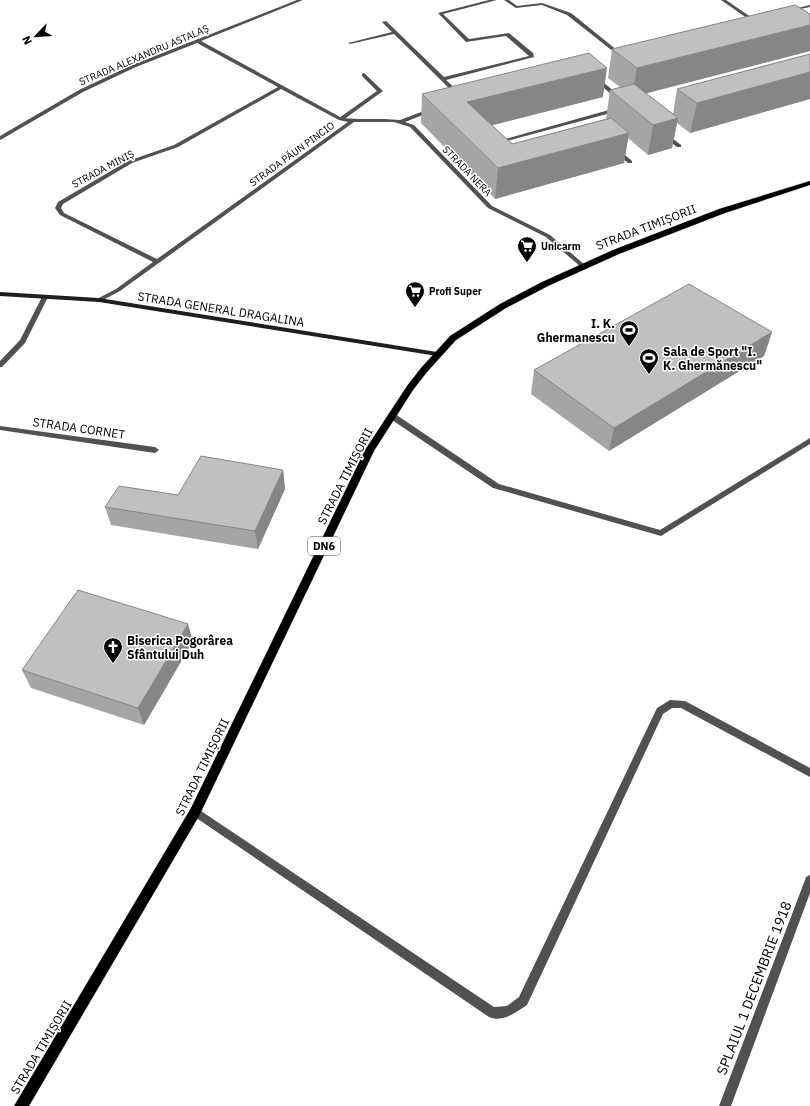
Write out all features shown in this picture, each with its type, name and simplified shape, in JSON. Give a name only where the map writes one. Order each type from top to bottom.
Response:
[{"type":"main road","name":"STRADA TIMIȘORII","points":[[21,1106],[195,812],[370,450],[410,388],[438,354],[453,338],[496,310],[584,266],[616,252],[722,212],[810,184]]},
{"type":"main road","name":"STRADA GENERAL DRAGALINA","points":[[0,294],[99,300],[438,354]]},
{"type":"street","name":"STRADA ALEXANDRU ASTALAȘ","points":[[0,138],[81,91],[134,66],[301,0]]},
{"type":"street","points":[[442,79],[532,57],[531,54],[507,34],[468,41],[440,13],[495,0]]},
{"type":"street","points":[[506,0],[516,7],[542,4],[569,14],[628,61]]},
{"type":"street","points":[[723,0],[762,25],[756,28]]},
{"type":"street","points":[[788,12],[810,6]]},
{"type":"street","points":[[384,22],[460,97]]},
{"type":"street","points":[[350,43],[394,33]]},
{"type":"street","name":"STRADA PĂUN PINCIO","points":[[197,41],[341,119],[352,121]]},
{"type":"street","points":[[341,119],[380,92],[364,75]]},
{"type":"street","points":[[593,77],[623,101]]},
{"type":"street","name":"STRADA MINIȘ","points":[[157,262],[62,214],[58,208],[60,203],[130,162],[176,146],[281,87]]},
{"type":"street","points":[[352,121],[389,119],[402,121],[437,108]]},
{"type":"street","points":[[505,140],[622,108]]},
{"type":"street","points":[[580,119],[586,124]]},
{"type":"street","name":"STRADA PĂUN PINCIO","points":[[99,300],[157,262],[352,121]]},
{"type":"street","name":"STRADA NERA","points":[[402,121],[412,126],[490,207],[548,236],[584,266]]},
{"type":"street","points":[[661,131],[679,146]]},
{"type":"street","points":[[613,148],[630,162]]},
{"type":"street","points":[[0,366],[23,341],[45,297]]},
{"type":"street","points":[[392,416],[496,486],[661,533],[810,441]]},
{"type":"street","name":"STRADA CORNET","points":[[0,428],[155,450]]},
{"type":"street","points":[[195,812],[493,1013],[510,1011],[522,1001],[660,711],[670,704],[682,704],[810,773]]},
{"type":"street","name":"SPLAIUL 1 DECEMBRIE 1918","points":[[725,1106],[810,880]]},
{"type":"building","points":[[795,5],[810,14],[810,25],[637,68],[612,49]]},
{"type":"building","points":[[589,53],[607,68],[467,102],[512,144],[611,118],[629,133],[498,168],[422,94]]},
{"type":"building","points":[[810,54],[810,72],[697,103],[677,89]]},
{"type":"building","points":[[634,84],[678,118],[653,125],[610,90]]},
{"type":"building","name":"Sala de Sport \"I. K. Ghermănescu\"","points":[[689,284],[772,332],[614,428],[534,370]]},
{"type":"building","points":[[201,456],[283,470],[255,531],[105,507],[119,486],[178,495]]},
{"type":"building","name":"Biserica Pogorârea Sfântului Duh","points":[[78,590],[188,624],[138,708],[22,670]]},
{"type":"place","name":"Unicarm","points":[[527,263]]},
{"type":"place","name":"Profi Super","points":[[415,308]]},
{"type":"place","name":"I. K. Ghermanescu","points":[[629,347]]},
{"type":"place","name":"Sala de Sport \"I. K. Ghermănescu\"","points":[[649,375]]},
{"type":"place","name":"Biserica Pogorârea Sfântului Duh","points":[[113,664]]}]
